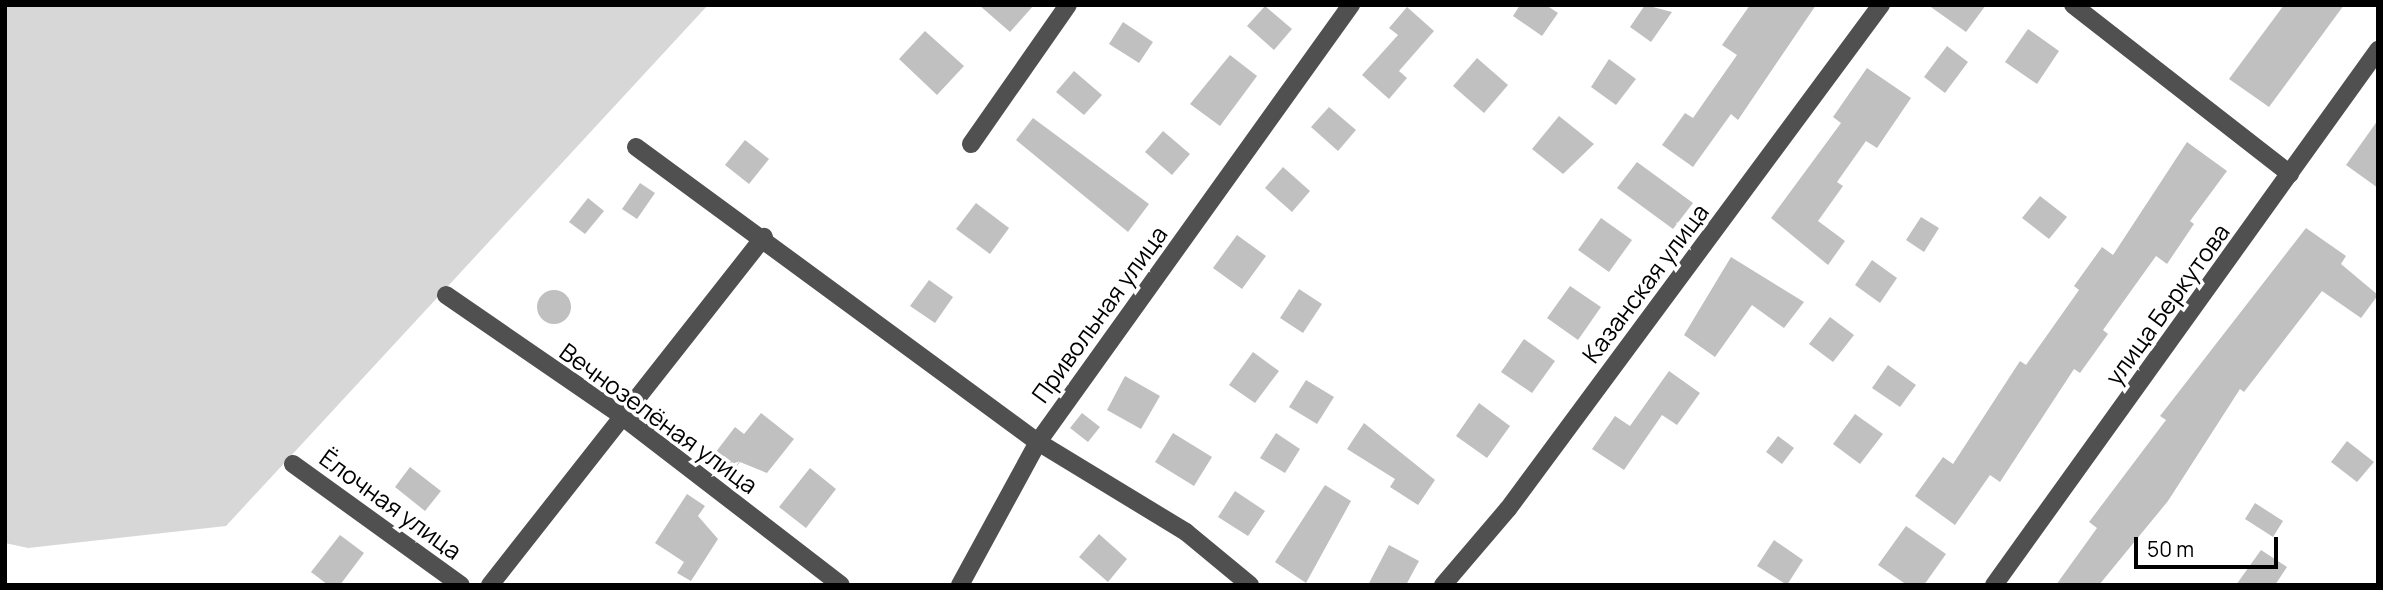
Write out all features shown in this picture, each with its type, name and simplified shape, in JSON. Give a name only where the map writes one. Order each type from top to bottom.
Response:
[{"type":"street","points":[[971,144],[1068,5]]},
{"type":"street","name":"Привольная улица","points":[[1250,585],[1186,532],[1038,442],[1351,5]]},
{"type":"street","name":"Казанская улица","points":[[1443,585],[1508,509],[1881,5]]},
{"type":"street","points":[[2073,5],[2290,174]]},
{"type":"street","name":"улица Беркутова","points":[[1994,585],[2378,50]]},
{"type":"street","points":[[636,147],[764,237],[1038,442],[960,585]]},
{"type":"street","points":[[490,585],[619,414],[764,237]]},
{"type":"street","name":"Вечнозелёная улица","points":[[446,296],[619,414],[841,585]]},
{"type":"street","name":"Ёлочная улица","points":[[293,464],[461,585]]},
{"type":"shaded area","points":[[5,5],[708,5],[226,526],[28,548],[5,543]]},
{"type":"building","points":[[979,5],[1034,5],[1010,32]]},
{"type":"building","points":[[1520,5],[1546,5],[1558,13],[1542,36],[1513,16]]},
{"type":"building","points":[[1645,5],[1672,12],[1651,42],[1630,27]]},
{"type":"building","points":[[1750,5],[1816,5],[1738,120],[1731,114],[1693,167],[1662,145],[1685,113],[1693,118],[1737,55],[1722,45]]},
{"type":"building","points":[[1928,5],[1986,5],[1966,32]]},
{"type":"building","points":[[2284,5],[2344,5],[2269,107],[2229,79]]},
{"type":"building","points":[[1265,6],[1292,29],[1274,50],[1247,26]]},
{"type":"building","points":[[1407,7],[1434,31],[1399,71],[1407,78],[1389,99],[1362,75],[1398,35],[1389,28]]},
{"type":"building","points":[[1123,22],[1153,42],[1139,63],[1109,44]]},
{"type":"building","points":[[2028,29],[2059,51],[2037,84],[2005,62]]},
{"type":"building","points":[[925,31],[964,66],[937,95],[899,59]]},
{"type":"building","points":[[1947,46],[1968,62],[1945,93],[1924,77]]},
{"type":"building","points":[[1230,55],[1257,76],[1220,126],[1190,104]]},
{"type":"building","points":[[1477,58],[1508,85],[1484,113],[1453,86]]},
{"type":"building","points":[[1609,59],[1636,79],[1616,105],[1591,87]]},
{"type":"building","points":[[1867,68],[1911,98],[1877,148],[1866,141],[1837,182],[1843,186],[1818,221],[1845,241],[1828,265],[1771,218],[1841,123],[1833,117]]},
{"type":"building","points":[[1074,71],[1102,95],[1084,115],[1056,92]]},
{"type":"building","points":[[1329,107],[1356,130],[1338,151],[1311,127]]},
{"type":"building","points":[[1559,116],[1594,144],[1563,174],[1532,149]]},
{"type":"building","points":[[1033,118],[1149,204],[1128,232],[1016,140]]},
{"type":"building","points":[[2378,120],[2378,188],[2346,165]]},
{"type":"building","points":[[1163,131],[1190,154],[1172,175],[1145,152]]},
{"type":"building","points":[[745,140],[769,159],[749,184],[725,165]]},
{"type":"building","points":[[2187,142],[2227,171],[2190,221],[2194,224],[2167,264],[2156,256],[2103,330],[2108,334],[2080,373],[2074,369],[2000,482],[1990,475],[1955,525],[1915,496],[1943,457],[1953,464],[2020,361],[2026,365],[2079,290],[2074,286],[2102,247],[2113,255]]},
{"type":"building","points":[[1637,162],[1693,203],[1673,229],[1617,188]]},
{"type":"building","points":[[1283,167],[1310,191],[1292,212],[1265,188]]},
{"type":"building","points":[[640,183],[655,193],[637,219],[622,209]]},
{"type":"building","points":[[2040,196],[2067,217],[2049,239],[2022,218]]},
{"type":"building","points":[[588,198],[604,211],[585,234],[569,222]]},
{"type":"building","points":[[976,203],[1009,228],[990,254],[956,229]]},
{"type":"building","points":[[1921,217],[1939,228],[1924,252],[1906,240]]},
{"type":"building","points":[[1601,218],[1632,240],[1609,272],[1578,250]]},
{"type":"building","points":[[2306,228],[2346,256],[2341,264],[2378,295],[2361,318],[2322,291],[2244,392],[2240,389],[2168,501],[2099,585],[2056,585],[2097,528],[2089,522],[2166,420],[2160,416]]},
{"type":"building","points":[[1237,235],[1266,256],[1242,289],[1213,268]]},
{"type":"building","points":[[1731,257],[1804,302],[1784,328],[1752,305],[1715,357],[1684,335]]},
{"type":"building","points":[[1872,260],[1897,278],[1880,303],[1855,285]]},
{"type":"building","points":[[929,280],[953,297],[935,323],[910,306]]},
{"type":"building","points":[[1570,286],[1601,307],[1578,340],[1547,318]]},
{"type":"building","points":[[1299,289],[1322,304],[1303,333],[1280,318]]},
{"type":"building","points":[[554,290],[566,295],[571,307],[566,319],[554,324],[542,319],[537,307],[542,295]]},
{"type":"building","points":[[1830,317],[1854,335],[1833,362],[1809,344]]},
{"type":"building","points":[[1524,339],[1555,361],[1532,393],[1501,372]]},
{"type":"building","points":[[1253,352],[1279,371],[1255,403],[1229,385]]},
{"type":"building","points":[[1888,365],[1916,385],[1900,407],[1872,388]]},
{"type":"building","points":[[1669,371],[1700,393],[1677,425],[1662,415],[1624,470],[1592,449],[1615,416],[1630,426]]},
{"type":"building","points":[[1125,376],[1160,396],[1141,429],[1107,410]]},
{"type":"building","points":[[1306,380],[1334,397],[1317,424],[1289,407]]},
{"type":"building","points":[[1479,403],[1510,426],[1487,458],[1456,436]]},
{"type":"building","points":[[761,413],[794,439],[767,473],[740,462],[732,473],[712,457],[735,427],[744,434]]},
{"type":"building","points":[[1082,413],[1100,427],[1088,442],[1070,428]]},
{"type":"building","points":[[1855,414],[1883,434],[1860,464],[1833,444]]},
{"type":"building","points":[[1364,423],[1435,480],[1418,505],[1390,487],[1395,479],[1347,449]]},
{"type":"building","points":[[1173,433],[1212,457],[1194,486],[1155,462]]},
{"type":"building","points":[[1276,433],[1300,449],[1285,473],[1260,458]]},
{"type":"building","points":[[1778,436],[1794,448],[1782,464],[1766,452]]},
{"type":"building","points":[[2347,441],[2374,462],[2357,482],[2331,462]]},
{"type":"building","points":[[410,467],[441,491],[425,511],[395,487]]},
{"type":"building","points":[[810,468],[836,489],[806,528],[779,507]]},
{"type":"building","points":[[1325,485],[1351,501],[1306,583],[1275,562]]},
{"type":"building","points":[[1235,491],[1265,511],[1248,536],[1218,517]]},
{"type":"building","points":[[687,494],[705,506],[698,516],[718,539],[691,581],[677,573],[684,562],[655,543]]},
{"type":"building","points":[[2255,503],[2283,521],[2273,537],[2245,519]]},
{"type":"building","points":[[1906,526],[1946,554],[1924,585],[1907,585],[1878,565]]},
{"type":"building","points":[[1099,534],[1127,559],[1108,582],[1079,557]]},
{"type":"building","points":[[340,535],[364,553],[340,585],[328,585],[311,572]]},
{"type":"building","points":[[1774,540],[1803,560],[1787,585],[1757,566]]},
{"type":"building","points":[[1389,545],[1419,561],[1406,585],[1368,585]]},
{"type":"building","points":[[2261,550],[2287,567],[2275,585],[2236,585]]}]
